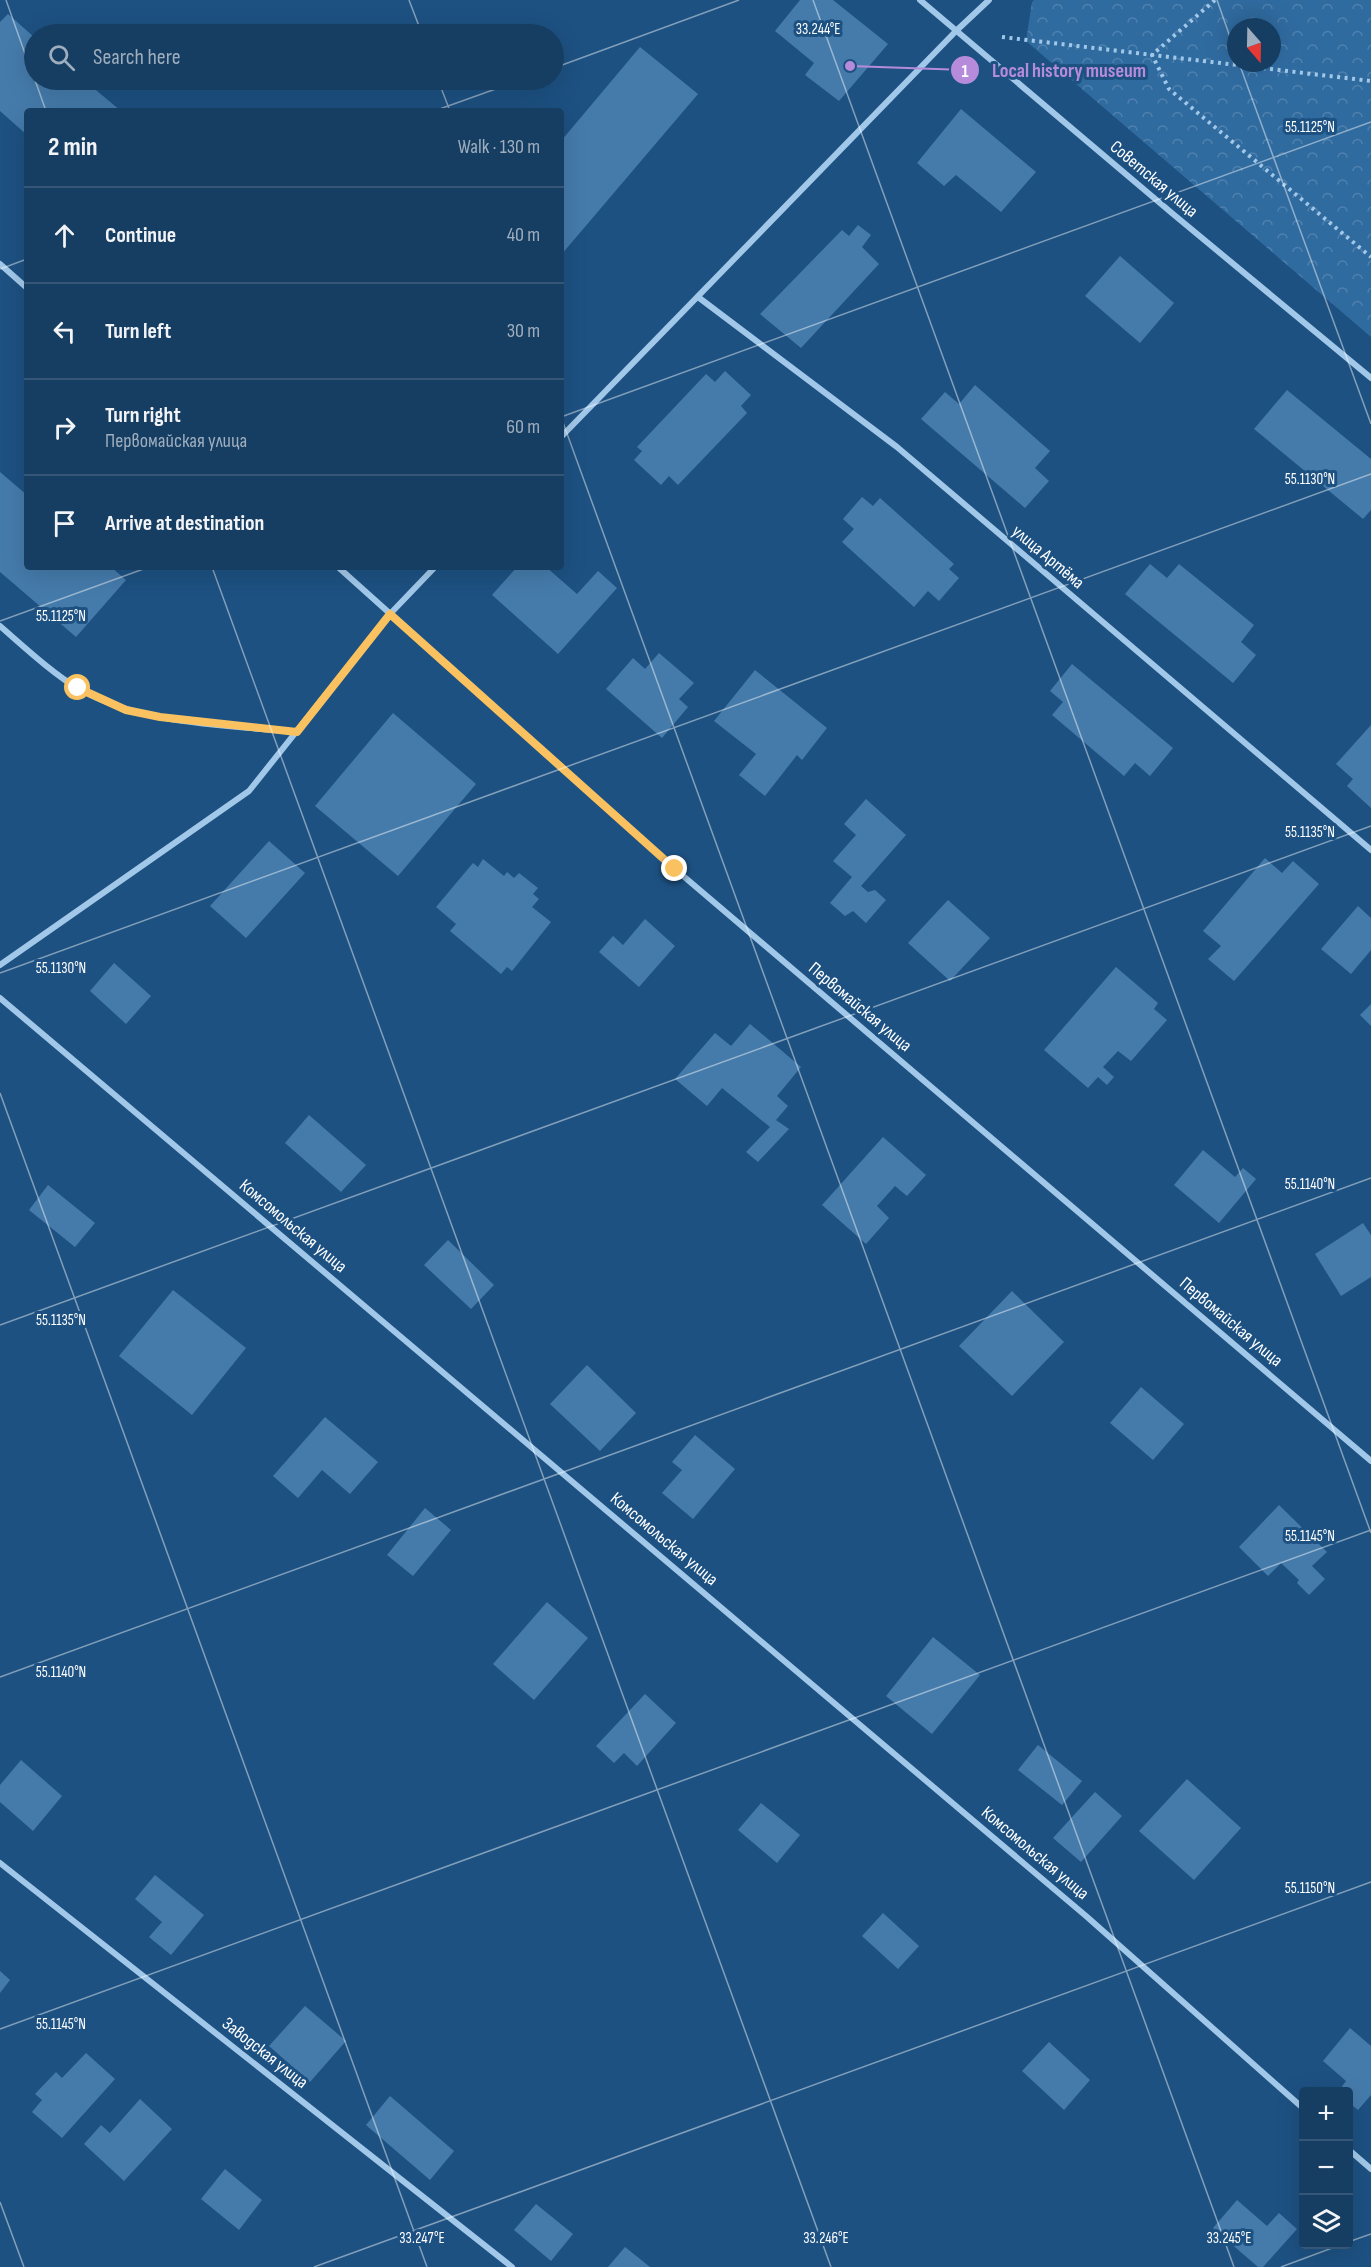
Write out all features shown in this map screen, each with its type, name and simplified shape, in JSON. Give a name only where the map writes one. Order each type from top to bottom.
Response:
[{"type":"street","name":"Советская улица","points":[[920,0],[1371,378]]},
{"type":"street","points":[[564,434],[956,31],[989,0]]},
{"type":"street","points":[[0,264],[24,285]]},
{"type":"street","name":"улица Артёма","points":[[698,297],[897,447],[1371,850]]},
{"type":"street","name":"Первомайская улица","points":[[341,570],[684,877],[1371,1461]]},
{"type":"street","points":[[0,965],[249,792],[390,614],[432,570]]},
{"type":"street","points":[[0,626],[78,688],[126,710],[160,717],[297,732]]},
{"type":"street","name":"Комсомольская улица","points":[[0,998],[1086,1916],[1299,2105]]},
{"type":"street","name":"Заводская улица","points":[[0,1863],[512,2267]]},
{"type":"street","points":[[1353,2153],[1371,2169]]},
{"type":"path","points":[[1152,55],[1215,0]]},
{"type":"path","points":[[956,31],[1371,81]]},
{"type":"path","points":[[1152,55],[1168,89],[1371,257]]},
{"type":"green space","points":[[1034,0],[1371,0],[1371,337],[1026,41]]},
{"type":"building","points":[[800,0],[833,0],[888,44],[839,101],[805,75],[814,63],[775,31]]},
{"type":"building","points":[[8,14],[24,28],[24,90],[96,90],[117,108],[24,108],[24,132],[0,111],[0,22]]},
{"type":"building","points":[[640,47],[698,94],[564,251],[564,137]]},
{"type":"building","points":[[961,109],[1036,172],[1001,212],[956,175],[944,186],[917,163]]},
{"type":"building","points":[[858,225],[871,235],[862,247],[879,264],[801,348],[760,314],[842,230],[849,236]]},
{"type":"building","points":[[1120,256],[1174,303],[1140,343],[1085,296]]},
{"type":"building","points":[[725,371],[751,395],[741,406],[747,413],[678,485],[669,476],[661,485],[634,460],[642,451],[637,447],[706,374],[715,382]]},
{"type":"building","points":[[975,385],[1050,451],[1035,468],[1049,481],[1025,508],[921,419],[945,392],[959,404]]},
{"type":"building","points":[[1287,390],[1371,459],[1371,510],[1363,519],[1254,429]]},
{"type":"building","points":[[0,472],[24,492],[24,570],[114,570],[126,580],[76,637],[0,572]]},
{"type":"building","points":[[862,497],[873,506],[880,498],[954,564],[949,569],[959,578],[939,601],[928,591],[914,607],[842,542],[854,529],[843,519]]},
{"type":"building","points":[[1150,564],[1167,578],[1179,564],[1254,625],[1241,642],[1256,655],[1233,683],[1125,594]]},
{"type":"building","points":[[514,570],[549,570],[577,594],[598,571],[617,588],[558,654],[492,595]]},
{"type":"building","points":[[659,653],[694,683],[679,699],[688,707],[662,738],[606,689],[633,658],[645,669]]},
{"type":"building","points":[[1072,664],[1173,748],[1150,776],[1135,763],[1124,776],[1052,715],[1063,702],[1050,691]]},
{"type":"building","points":[[755,670],[827,728],[802,760],[797,755],[765,796],[739,775],[756,754],[714,721]]},
{"type":"building","points":[[393,713],[476,784],[398,876],[315,806]]},
{"type":"building","points":[[1371,725],[1371,808],[1347,786],[1353,779],[1336,764]]},
{"type":"building","points":[[866,799],[906,835],[861,886],[868,892],[875,890],[886,900],[866,923],[853,911],[845,916],[830,903],[852,877],[833,861],[856,835],[844,824]]},
{"type":"building","points":[[269,841],[305,873],[246,938],[210,906]]},
{"type":"building","points":[[1265,858],[1282,873],[1293,861],[1319,884],[1234,981],[1208,959],[1221,946],[1203,931]]},
{"type":"building","points":[[483,859],[504,876],[507,872],[514,878],[519,873],[538,888],[533,894],[539,899],[532,907],[551,922],[512,971],[507,967],[501,974],[450,931],[456,924],[436,907],[473,863],[478,867]]},
{"type":"building","points":[[948,900],[990,938],[950,981],[908,943]]},
{"type":"building","points":[[1358,906],[1371,918],[1371,950],[1351,974],[1321,949]]},
{"type":"building","points":[[645,919],[675,946],[639,987],[599,952],[613,936],[623,945]]},
{"type":"building","points":[[114,963],[151,996],[126,1024],[90,991]]},
{"type":"building","points":[[1116,967],[1158,1003],[1154,1009],[1167,1020],[1131,1061],[1118,1051],[1103,1067],[1114,1077],[1107,1085],[1098,1077],[1088,1088],[1044,1050]]},
{"type":"building","points":[[1371,1004],[1371,1026],[1360,1015]]},
{"type":"building","points":[[750,1024],[801,1067],[777,1096],[788,1106],[776,1120],[789,1129],[758,1162],[746,1152],[770,1127],[722,1088],[707,1106],[675,1079],[715,1033],[731,1046]]},
{"type":"building","points":[[309,1115],[366,1165],[341,1192],[285,1143]]},
{"type":"building","points":[[883,1137],[926,1175],[907,1196],[895,1186],[877,1206],[889,1218],[866,1244],[822,1205]]},
{"type":"building","points":[[1203,1150],[1235,1177],[1243,1168],[1256,1179],[1219,1223],[1174,1185]]},
{"type":"building","points":[[48,1185],[95,1223],[75,1247],[29,1210]]},
{"type":"building","points":[[1363,1223],[1371,1235],[1371,1277],[1341,1296],[1315,1254]]},
{"type":"building","points":[[448,1240],[494,1285],[471,1309],[424,1265]]},
{"type":"building","points":[[173,1290],[246,1348],[192,1415],[119,1356]]},
{"type":"building","points":[[1012,1291],[1064,1342],[1012,1396],[959,1346]]},
{"type":"building","points":[[587,1365],[636,1413],[600,1451],[550,1404]]},
{"type":"building","points":[[1141,1387],[1184,1424],[1153,1460],[1110,1423]]},
{"type":"building","points":[[325,1417],[378,1462],[350,1494],[322,1470],[298,1498],[273,1476]]},
{"type":"building","points":[[695,1435],[735,1469],[693,1519],[662,1493],[682,1470],[672,1462]]},
{"type":"building","points":[[1279,1505],[1327,1552],[1312,1566],[1325,1579],[1309,1595],[1297,1583],[1299,1580],[1281,1563],[1268,1576],[1239,1547]]},
{"type":"building","points":[[425,1508],[451,1530],[413,1576],[387,1555]]},
{"type":"building","points":[[547,1602],[588,1638],[534,1700],[493,1664]]},
{"type":"building","points":[[933,1637],[980,1675],[932,1734],[886,1696]]},
{"type":"building","points":[[645,1694],[676,1723],[637,1766],[624,1753],[614,1763],[596,1746]]},
{"type":"building","points":[[1038,1745],[1082,1781],[1062,1805],[1018,1770]]},
{"type":"building","points":[[21,1760],[62,1796],[33,1831],[0,1802],[0,1785]]},
{"type":"building","points":[[1187,1779],[1241,1828],[1194,1880],[1139,1831]]},
{"type":"building","points":[[1095,1792],[1122,1816],[1081,1862],[1053,1838]]},
{"type":"building","points":[[761,1803],[800,1835],[777,1863],[738,1830]]},
{"type":"building","points":[[155,1875],[204,1915],[171,1955],[149,1937],[162,1922],[135,1899]]},
{"type":"building","points":[[883,1913],[919,1946],[898,1969],[862,1936]]},
{"type":"building","points":[[0,1971],[10,1980],[0,1993]]},
{"type":"building","points":[[305,2006],[346,2041],[310,2082],[269,2046]]},
{"type":"building","points":[[1350,2028],[1371,2046],[1371,2095],[1358,2110],[1353,2106],[1353,2087],[1342,2087],[1346,2081],[1323,2061]]},
{"type":"building","points":[[1049,2042],[1090,2080],[1064,2110],[1022,2071]]},
{"type":"building","points":[[86,2053],[115,2079],[62,2138],[32,2112],[42,2100],[35,2094],[56,2072],[62,2078]]},
{"type":"building","points":[[390,2096],[454,2151],[430,2180],[366,2125]]},
{"type":"building","points":[[140,2099],[172,2129],[124,2181],[84,2144],[101,2125],[110,2133]]},
{"type":"building","points":[[225,2169],[262,2200],[239,2230],[201,2199]]},
{"type":"building","points":[[1237,2200],[1267,2226],[1279,2213],[1297,2229],[1263,2267],[1258,2267],[1213,2228]]},
{"type":"building","points":[[536,2204],[573,2234],[551,2261],[514,2230]]},
{"type":"building","points":[[625,2247],[650,2267],[608,2267]]},
{"type":"place","name":"Local history museum","points":[[850,66]]},
{"type":"route","points":[[78,688],[126,710],[160,717],[297,732],[390,614],[675,869]]}]
